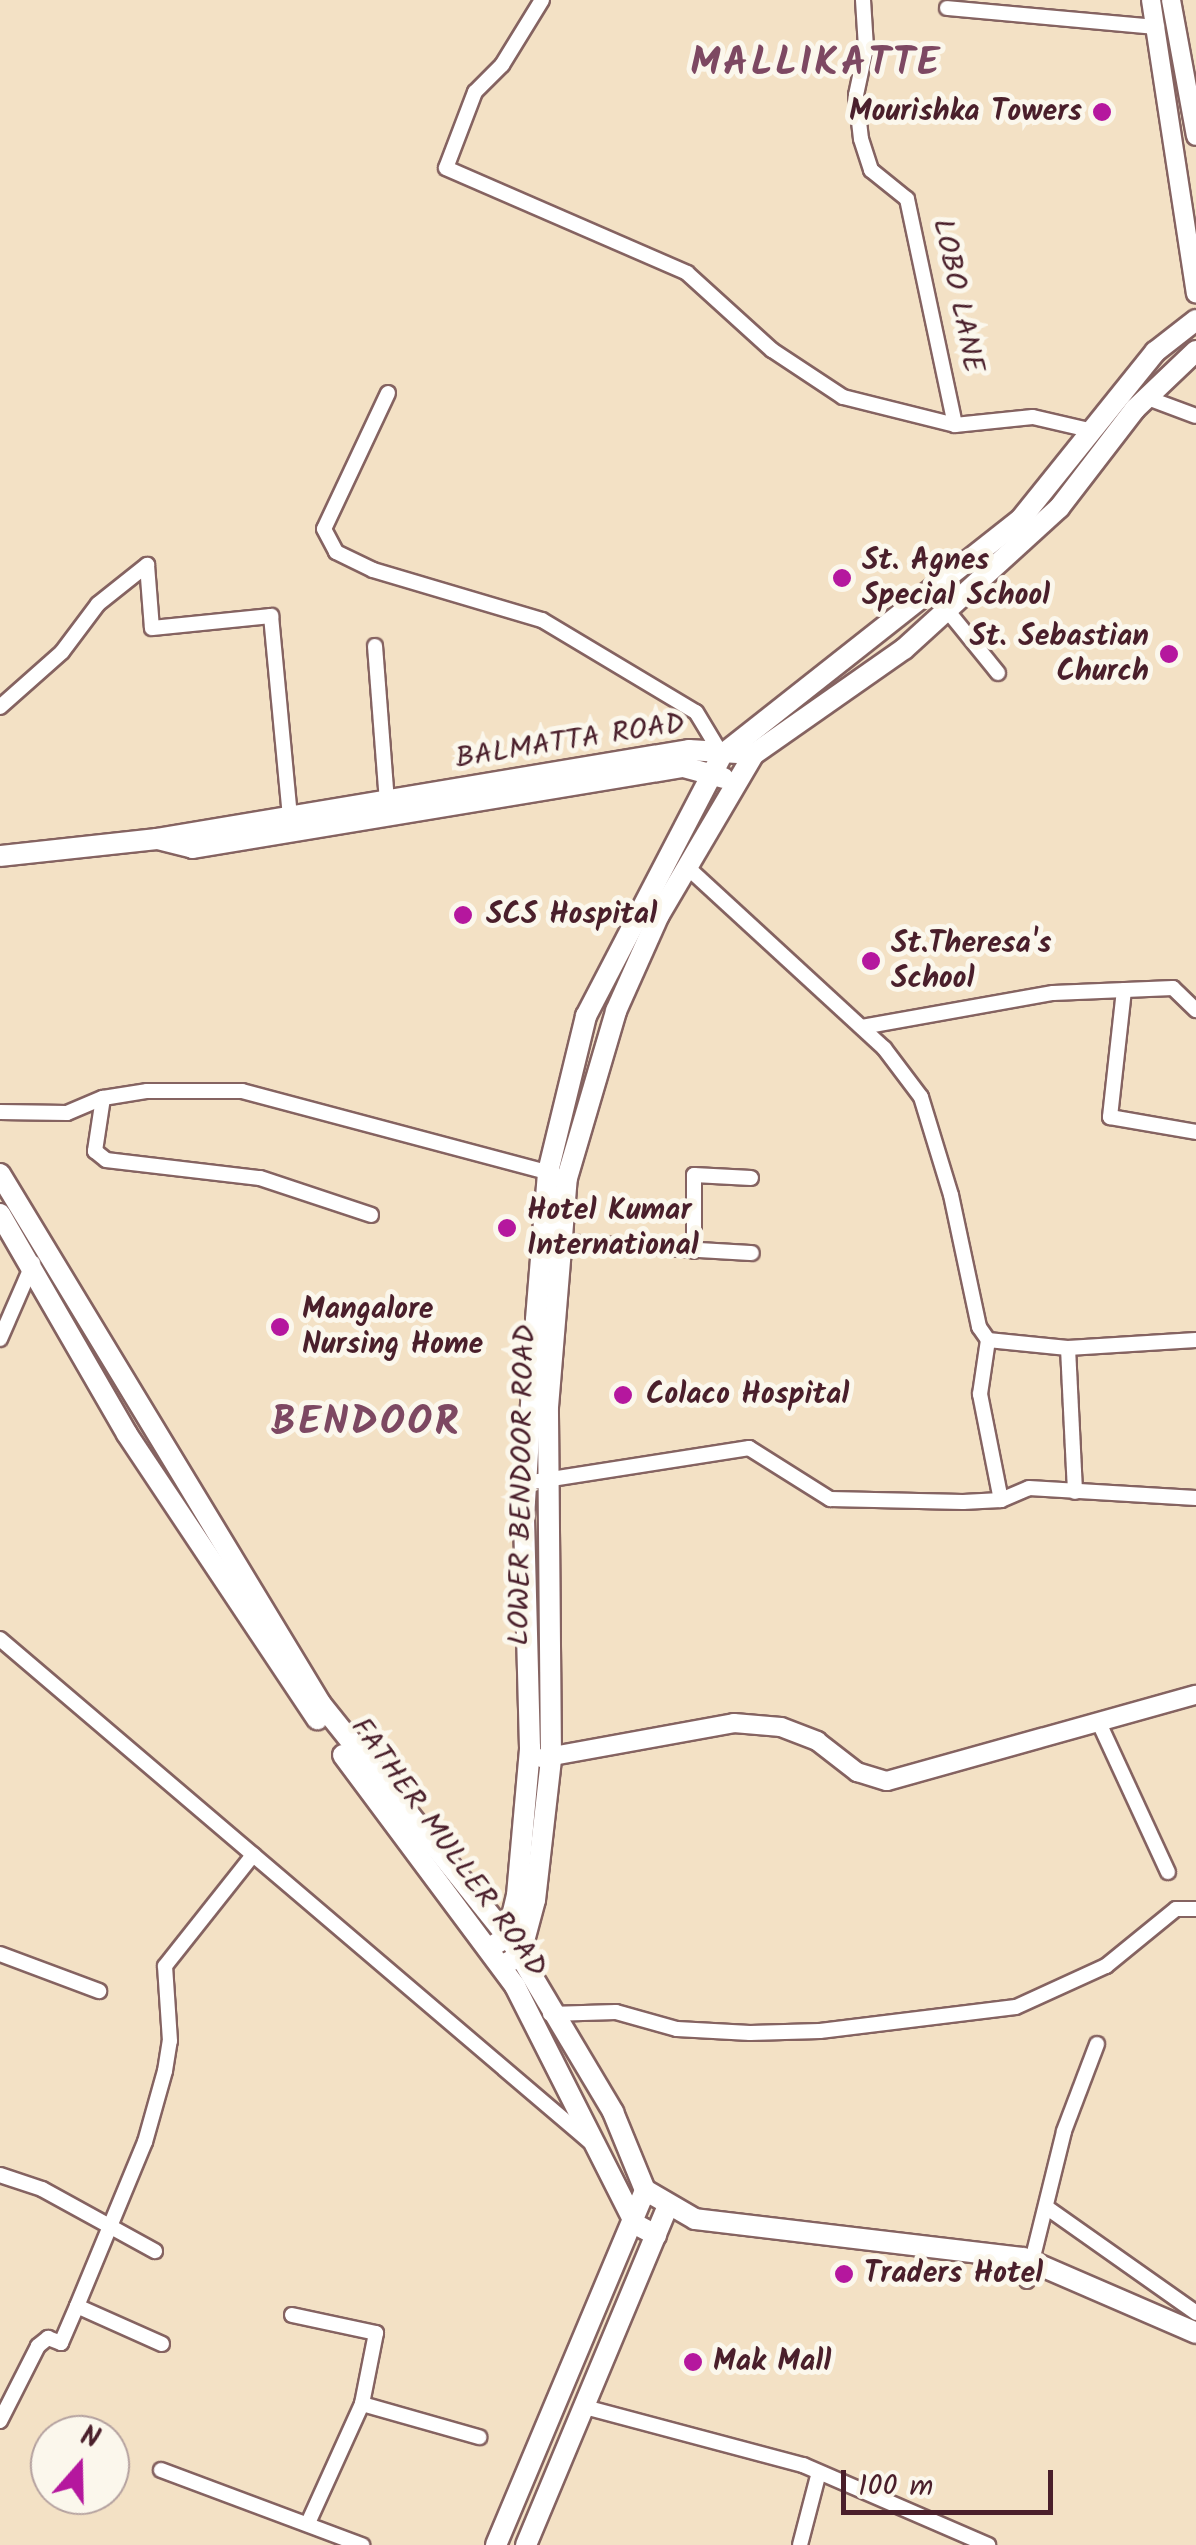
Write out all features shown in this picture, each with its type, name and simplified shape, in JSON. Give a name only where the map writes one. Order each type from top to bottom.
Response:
[{"type":"main road","points":[[505,1952],[529,1756],[526,1483],[558,1175],[586,1016],[717,764],[1020,520],[1155,352],[1196,320]]},
{"type":"main road","points":[[754,754],[904,649],[1059,508],[1145,397],[1196,350]]},
{"type":"main road","name":"BALMATTA ROAD","points":[[0,856],[156,839],[689,750],[717,764],[735,782]]},
{"type":"main road","name":"BALMATTA ROAD","points":[[156,839],[193,848],[717,764],[754,754]]},
{"type":"main road","name":"LOWER BENDOOR ROAD","points":[[505,1952],[542,1867],[551,1760],[548,1480],[561,1242],[558,1175],[616,1011],[687,867],[754,754]]},
{"type":"main road","points":[[0,1174],[44,1253],[322,1704],[555,2014],[612,2112],[645,2190],[694,2219],[858,2234],[1030,2271],[1196,2333]]},
{"type":"main road","name":"FATHER MULLER ROAD","points":[[0,1214],[27,1268],[126,1434],[299,1694],[505,1952],[529,2014],[605,2154],[635,2224]]},
{"type":"main road","points":[[496,2545],[635,2224],[645,2190]]},
{"type":"main road","points":[[526,2545],[668,2206]]},
{"type":"main road","points":[[635,2224],[656,2235]]},
{"type":"street","points":[[542,0],[502,65],[476,92],[446,168],[687,273],[772,350],[843,397],[955,425],[1033,417],[1093,431]]},
{"type":"street","name":"LOBO LANE","points":[[863,0],[866,48],[856,95],[861,139],[870,170],[908,199],[955,425]]},
{"type":"street","points":[[1151,0],[1196,294]]},
{"type":"street","points":[[1171,0],[1196,136]]},
{"type":"street","points":[[947,8],[1001,6],[1157,27]]},
{"type":"street","points":[[388,393],[324,529],[336,552],[372,570],[542,620],[696,712],[717,764]]},
{"type":"street","points":[[1145,397],[1196,416]]},
{"type":"street","points":[[0,708],[62,652],[98,604],[147,565],[152,628],[271,616],[290,816]]},
{"type":"street","points":[[947,610],[998,673]]},
{"type":"street","points":[[376,646],[387,802]]},
{"type":"street","points":[[687,867],[862,1027],[920,1097],[951,1195],[978,1327],[988,1340],[980,1394],[1002,1500]]},
{"type":"street","points":[[862,1027],[1053,993],[1173,988],[1196,1010]]},
{"type":"street","points":[[1124,990],[1110,1117],[1196,1132]]},
{"type":"street","points":[[0,1112],[67,1113],[102,1098],[242,1091],[558,1175]]},
{"type":"street","points":[[102,1098],[95,1151],[106,1160],[260,1178],[371,1215]]},
{"type":"street","points":[[694,1250],[694,1175],[751,1178]]},
{"type":"street","points":[[561,1242],[752,1254]]},
{"type":"street","points":[[0,1340],[27,1268],[44,1253]]},
{"type":"street","points":[[988,1340],[1068,1348],[1196,1340]]},
{"type":"street","points":[[1068,1348],[1075,1492]]},
{"type":"street","points":[[526,1483],[748,1448],[830,1499],[1002,1500],[1029,1488],[1196,1498]]},
{"type":"street","points":[[0,1639],[605,2154]]},
{"type":"street","points":[[529,1756],[551,1760],[734,1723],[781,1727],[817,1742],[858,1772],[887,1781],[1100,1725],[1196,1695]]},
{"type":"street","points":[[1100,1725],[1168,1872]]},
{"type":"street","points":[[0,2421],[38,2346],[48,2338],[62,2343],[145,2142],[170,2041],[165,1966],[253,1855]]},
{"type":"street","points":[[529,2014],[616,2012],[677,2029],[750,2032],[820,2031],[1016,2008],[1106,1966],[1176,1909],[1196,1909]]},
{"type":"street","points":[[0,1954],[99,1991]]},
{"type":"street","points":[[1030,2271],[1064,2131],[1097,2044]]},
{"type":"street","points":[[0,2176],[66,2201],[108,2230],[154,2251]]},
{"type":"street","points":[[1046,2207],[1196,2313]]},
{"type":"street","points":[[77,2306],[162,2344]]},
{"type":"street","points":[[292,2315],[376,2334],[362,2404],[308,2523]]},
{"type":"street","points":[[362,2404],[479,2437]]},
{"type":"street","points":[[585,2406],[819,2472],[988,2545]]},
{"type":"street","points":[[162,2470],[362,2545]]},
{"type":"street","points":[[800,2545],[819,2472]]},
{"type":"place","name":"Mourishka Towers","points":[[1102,112]]},
{"type":"place","name":"St. Agnes Special School","points":[[842,578]]},
{"type":"place","name":"St. Sebastian Church","points":[[1169,654]]},
{"type":"place","name":"SCS Hospital","points":[[463,915]]},
{"type":"place","name":"St.Theresa's School","points":[[871,961]]},
{"type":"place","name":"Hotel Kumar International","points":[[507,1228]]},
{"type":"place","name":"Mangalore Nursing Home","points":[[280,1327]]},
{"type":"place","name":"Colaco Hospital","points":[[623,1395]]},
{"type":"place","name":"Traders Hotel","points":[[844,2274]]},
{"type":"place","name":"Mak Mall","points":[[693,2362]]},
{"type":"district","name":"MALLIKATTE","points":[[816,64]]},
{"type":"district","name":"BENDOOR","points":[[366,1423]]}]
